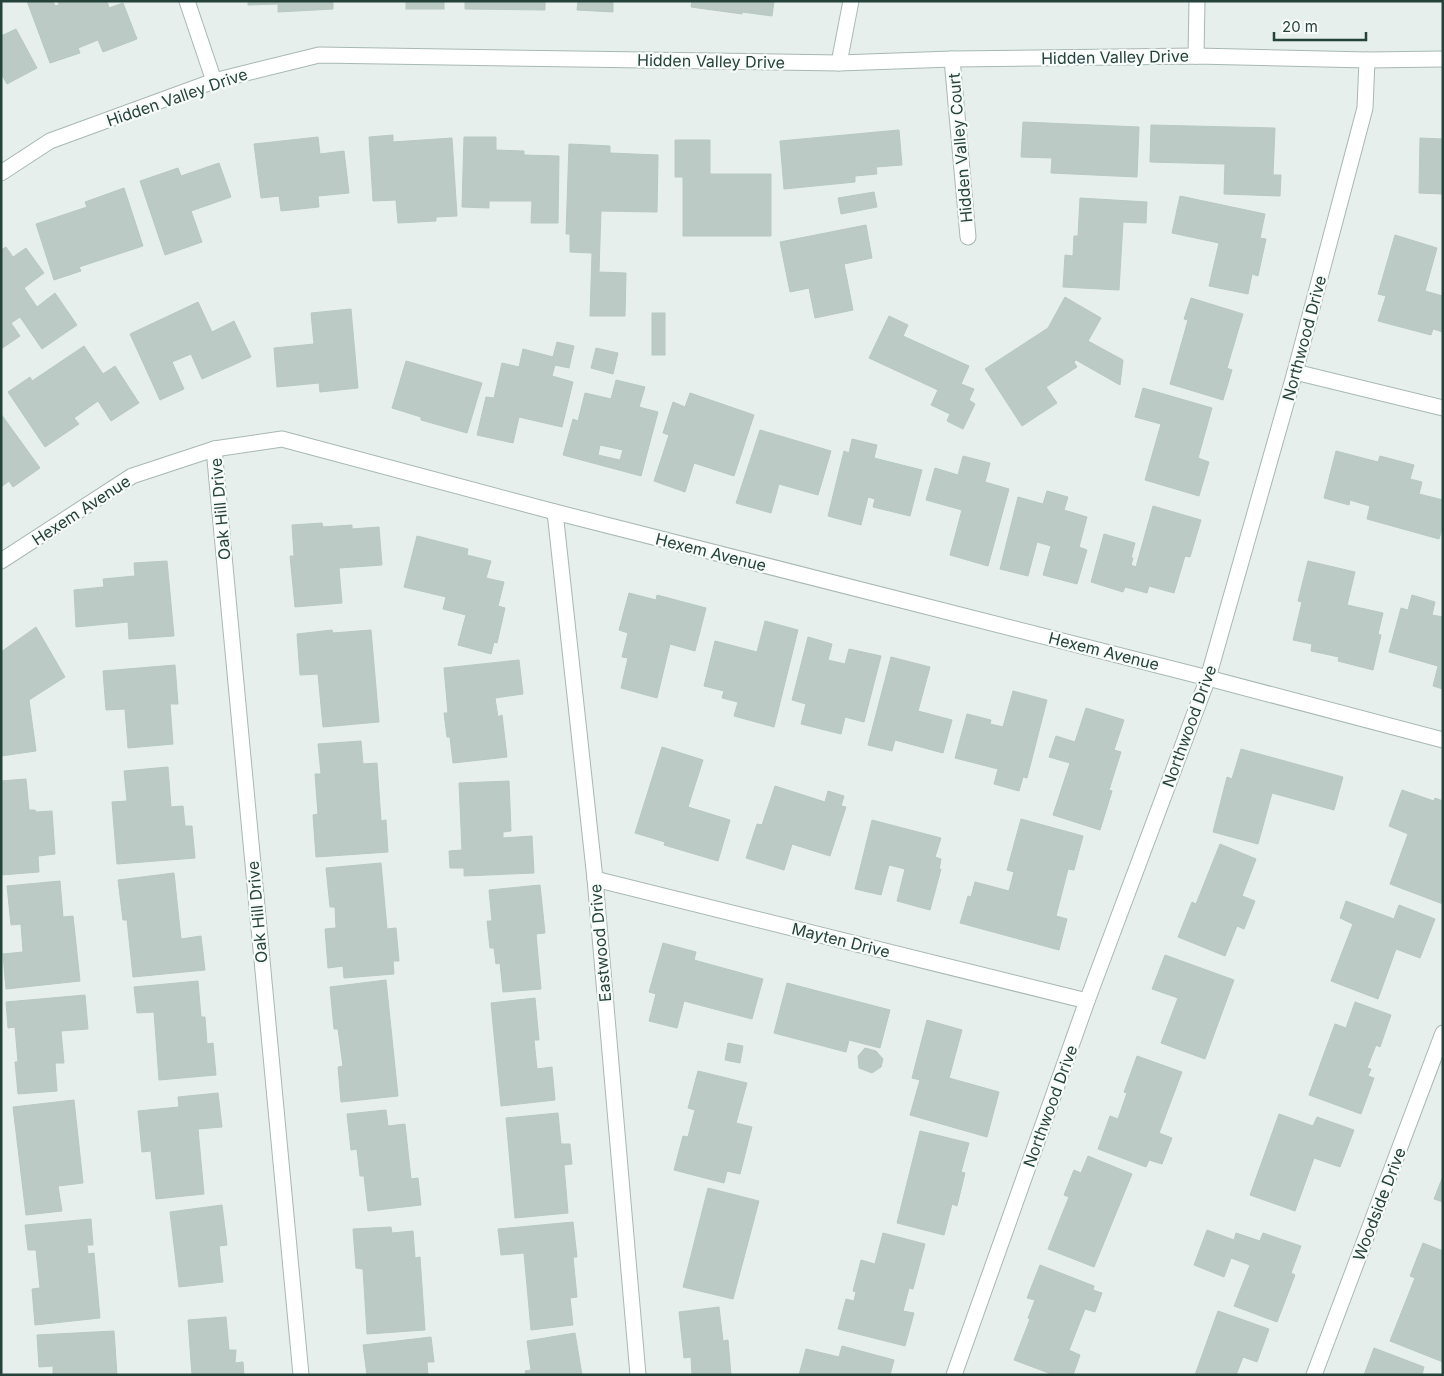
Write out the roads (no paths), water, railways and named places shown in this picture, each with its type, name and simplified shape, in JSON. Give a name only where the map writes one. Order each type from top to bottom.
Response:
[{"type":"street","points":[[187,1],[214,81]]},
{"type":"street","points":[[839,63],[851,1]]},
{"type":"street","points":[[1196,56],[1197,1]]},
{"type":"street","name":"Hidden Valley Drive","points":[[1,173],[50,142],[214,81],[319,55],[839,63],[952,59],[1196,56],[1367,60],[1443,59]]},
{"type":"street","name":"Hidden Valley Court","points":[[952,59],[968,237]]},
{"type":"street","name":"Northwood Drive","points":[[954,1375],[1087,1001],[1208,678],[1296,372],[1365,108],[1367,60]]},
{"type":"street","points":[[1296,372],[1443,408]]},
{"type":"street","name":"Hexem Avenue","points":[[1,561],[132,476],[214,449],[282,439],[555,512],[1208,678],[1443,740]]},
{"type":"street","name":"Oak Hill Drive","points":[[214,449],[300,1375]]},
{"type":"street","name":"Eastwood Drive","points":[[555,512],[595,880],[638,1375]]},
{"type":"street","name":"Mayten Drive","points":[[595,880],[1087,1001]]},
{"type":"street","name":"Woodside Drive","points":[[1314,1375],[1443,1033]]}]
